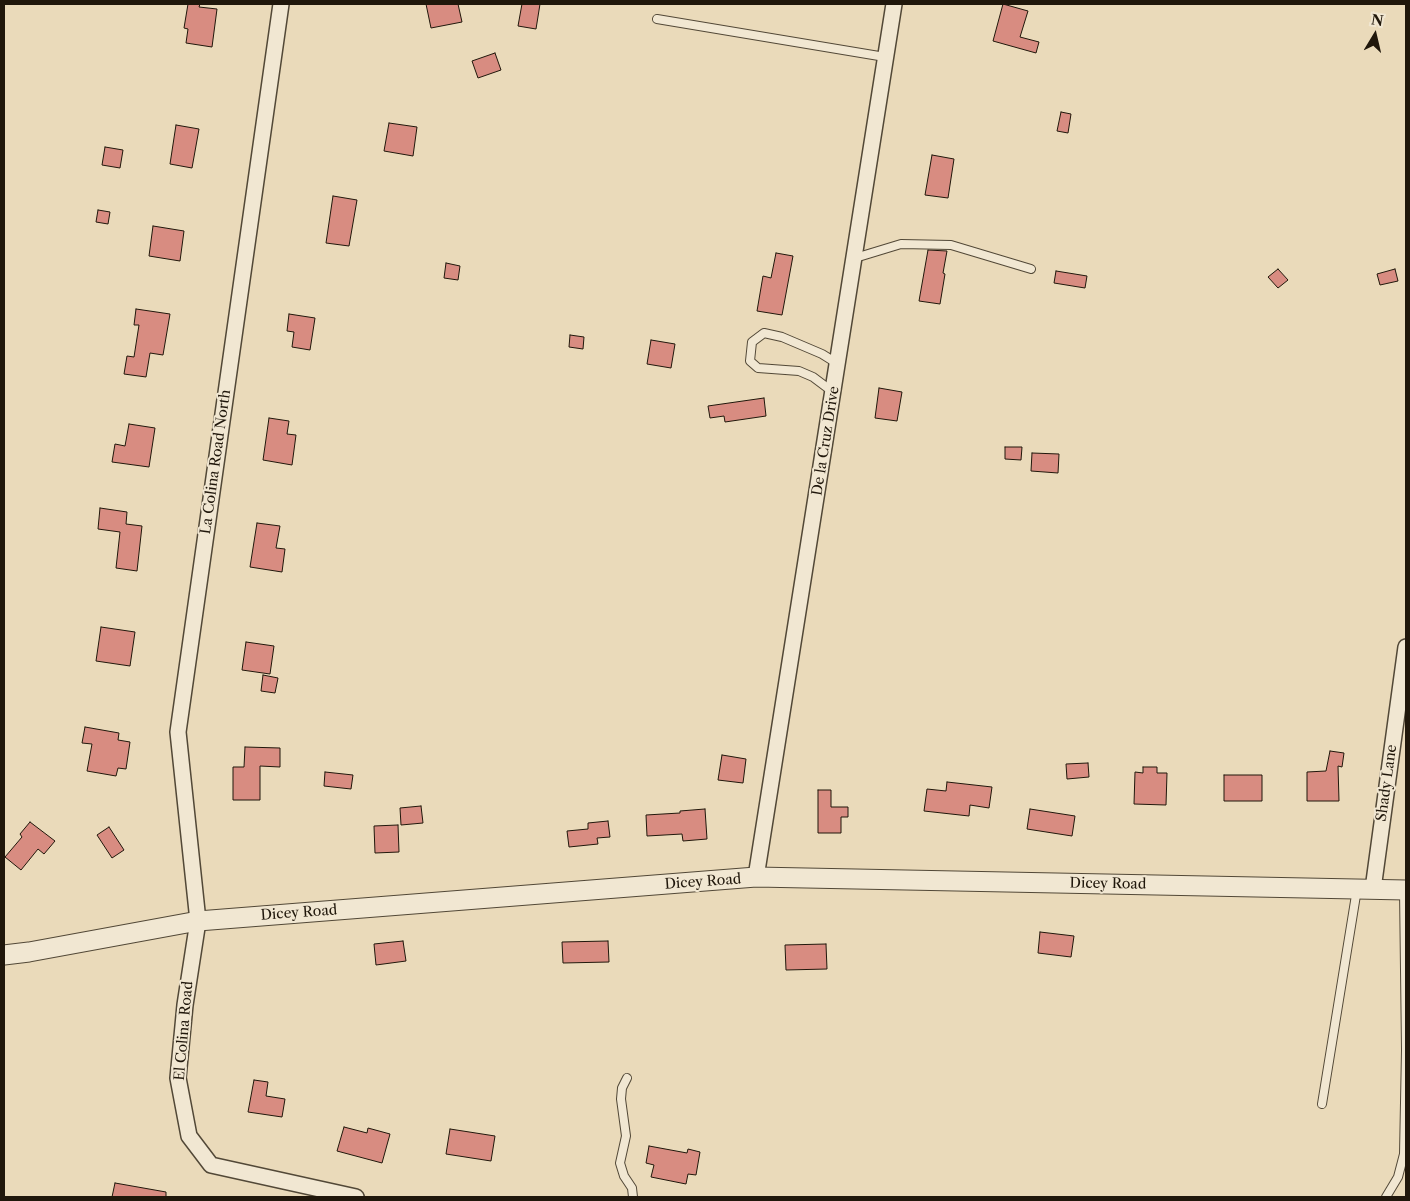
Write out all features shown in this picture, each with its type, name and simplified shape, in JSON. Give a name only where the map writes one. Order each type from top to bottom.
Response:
[{"type":"street","name":"La Colina Road North","points":[[198,921],[178,732],[281,4]]},
{"type":"street","name":"De la Cruz Drive","points":[[756,878],[894,4]]},
{"type":"street","name":"Shady Lane","points":[[1365,889],[1406,647]]},
{"type":"street","name":"Dicey Road","points":[[4,955],[198,921],[756,878],[1405,890]]},
{"type":"street","name":"El Colina Road","points":[[198,921],[185,1005],[178,1078],[188,1136],[211,1166],[356,1197]]},
{"type":"lane","points":[[657,19],[884,58]]},
{"type":"lane","points":[[855,258],[901,244],[951,245],[1031,268]]},
{"type":"lane","points":[[834,393],[813,378],[799,371],[758,368],[750,361],[752,342],[764,333],[782,337],[822,354],[838,364]]},
{"type":"lane","points":[[1322,1104],[1365,889]]},
{"type":"lane","points":[[1386,1197],[1398,1177],[1404,1154],[1406,1059],[1405,890]]},
{"type":"lane","points":[[627,1078],[622,1088],[621,1099],[626,1136],[620,1163],[624,1176],[632,1188],[634,1197]]},
{"type":"building","points":[[188,4],[200,4],[199,7],[217,9],[212,47],[186,43],[188,29],[184,28]]},
{"type":"building","points":[[426,4],[458,4],[462,22],[431,28]]},
{"type":"building","points":[[522,4],[540,4],[536,29],[518,26]]},
{"type":"building","points":[[1003,4],[1028,11],[1020,37],[1039,42],[1036,53],[993,41]]},
{"type":"building","points":[[495,53],[501,70],[478,78],[472,61]]},
{"type":"building","points":[[1061,112],[1071,114],[1068,133],[1057,131]]},
{"type":"building","points":[[389,123],[417,127],[413,156],[384,151]]},
{"type":"building","points":[[176,125],[199,129],[192,168],[170,164]]},
{"type":"building","points":[[105,147],[123,150],[120,168],[102,165]]},
{"type":"building","points":[[932,155],[954,159],[948,198],[925,195]]},
{"type":"building","points":[[333,196],[357,200],[349,246],[326,243]]},
{"type":"building","points":[[98,210],[110,212],[108,224],[96,222]]},
{"type":"building","points":[[153,226],[184,231],[180,261],[149,256]]},
{"type":"building","points":[[928,250],[947,251],[940,304],[919,301]]},
{"type":"building","points":[[776,253],[793,256],[782,315],[757,311],[763,276],[771,278]]},
{"type":"building","points":[[446,263],[460,266],[458,280],[444,278]]},
{"type":"building","points":[[1278,269],[1288,280],[1278,288],[1268,277]]},
{"type":"building","points":[[1395,269],[1398,281],[1380,285],[1377,274]]},
{"type":"building","points":[[1056,271],[1087,276],[1085,288],[1054,283]]},
{"type":"building","points":[[136,309],[170,314],[163,355],[150,353],[146,377],[124,374],[127,356],[134,357],[139,325],[134,325]]},
{"type":"building","points":[[289,314],[315,318],[310,350],[292,347],[294,332],[287,331]]},
{"type":"building","points":[[570,335],[584,337],[583,349],[569,347]]},
{"type":"building","points":[[651,340],[675,344],[671,368],[647,364]]},
{"type":"building","points":[[879,388],[902,392],[897,421],[875,418]]},
{"type":"building","points":[[764,398],[766,416],[725,422],[724,416],[710,418],[708,406]]},
{"type":"building","points":[[269,418],[289,421],[287,434],[296,435],[292,465],[263,460]]},
{"type":"building","points":[[129,424],[155,428],[149,467],[112,462],[115,444],[125,446]]},
{"type":"building","points":[[1005,447],[1022,447],[1021,460],[1005,459]]},
{"type":"building","points":[[1032,453],[1059,454],[1058,473],[1031,471]]},
{"type":"building","points":[[100,508],[127,512],[126,524],[142,526],[137,571],[116,568],[120,532],[98,529]]},
{"type":"building","points":[[257,523],[280,526],[276,548],[285,549],[282,572],[250,567]]},
{"type":"building","points":[[101,627],[135,632],[130,666],[96,661]]},
{"type":"building","points":[[246,642],[274,646],[270,674],[242,670]]},
{"type":"building","points":[[263,675],[278,678],[275,693],[261,691]]},
{"type":"building","points":[[85,727],[119,733],[118,740],[130,742],[126,769],[118,768],[116,776],[87,771],[92,744],[82,743]]},
{"type":"building","points":[[245,747],[280,748],[280,767],[260,766],[260,800],[233,800],[233,767],[244,767]]},
{"type":"building","points":[[1330,751],[1344,753],[1342,767],[1338,766],[1339,801],[1307,801],[1307,772],[1326,771]]},
{"type":"building","points":[[722,755],[746,759],[743,783],[718,780]]},
{"type":"building","points":[[1088,763],[1089,777],[1067,779],[1066,764]]},
{"type":"building","points":[[1143,767],[1157,767],[1157,773],[1167,773],[1166,805],[1134,804],[1135,772],[1143,773]]},
{"type":"building","points":[[325,772],[353,775],[351,789],[324,786]]},
{"type":"building","points":[[1224,775],[1262,775],[1262,801],[1224,801]]},
{"type":"building","points":[[947,782],[992,787],[989,808],[970,805],[969,816],[924,811],[927,789],[946,791]]},
{"type":"building","points":[[818,790],[831,790],[831,807],[848,807],[848,817],[841,817],[841,833],[818,833]]},
{"type":"building","points":[[421,806],[423,823],[401,825],[400,808]]},
{"type":"building","points":[[705,809],[707,839],[683,841],[682,834],[647,836],[646,815]]},
{"type":"building","points":[[1030,809],[1075,816],[1072,836],[1027,829]]},
{"type":"building","points":[[608,821],[610,837],[597,838],[598,844],[569,847],[567,831],[588,829],[588,823]]},
{"type":"building","points":[[30,822],[55,841],[44,854],[38,849],[21,870],[5,857],[22,837],[20,834]]},
{"type":"building","points":[[398,825],[399,852],[375,853],[374,826]]},
{"type":"building","points":[[109,827],[124,850],[112,858],[97,835]]},
{"type":"building","points":[[1040,932],[1074,936],[1071,957],[1038,953]]},
{"type":"building","points":[[403,941],[406,961],[376,965],[374,944]]},
{"type":"building","points":[[608,941],[609,962],[563,963],[562,942]]},
{"type":"building","points":[[826,944],[827,969],[786,970],[785,945]]},
{"type":"building","points":[[254,1080],[268,1082],[266,1096],[285,1099],[282,1117],[248,1112]]},
{"type":"building","points":[[344,1127],[367,1133],[368,1128],[390,1134],[382,1163],[337,1151]]},
{"type":"building","points":[[450,1129],[495,1136],[491,1161],[446,1154]]},
{"type":"building","points":[[649,1146],[687,1153],[688,1149],[700,1152],[696,1175],[688,1174],[686,1184],[651,1177],[654,1165],[646,1163]]},
{"type":"building","points":[[115,1183],[166,1192],[166,1197],[112,1197]]}]
